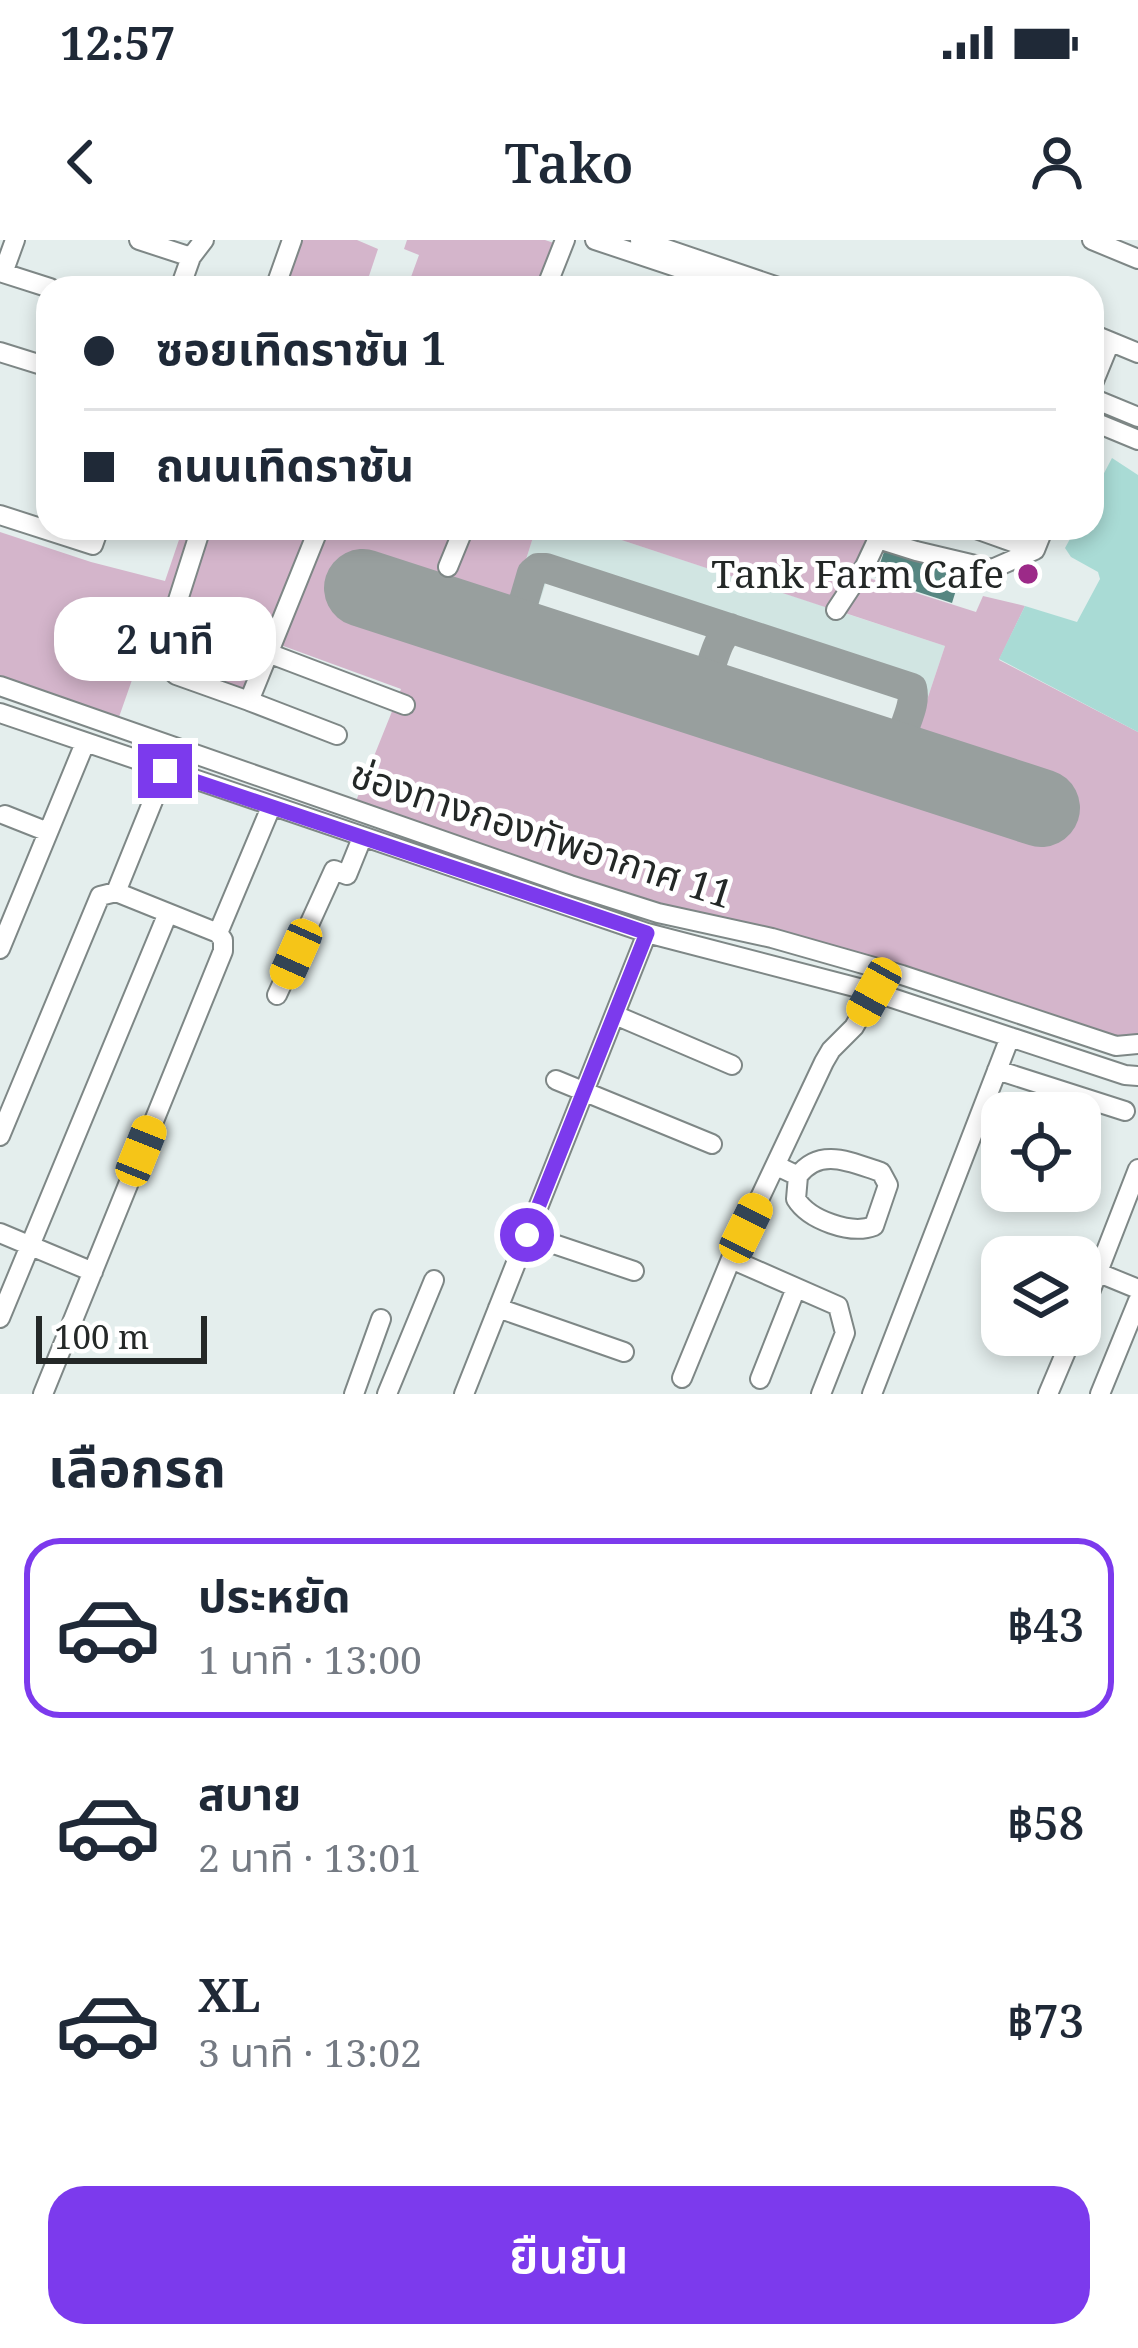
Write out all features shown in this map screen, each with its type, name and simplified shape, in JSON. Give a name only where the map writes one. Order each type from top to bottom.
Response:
[{"type":"street","points":[[15,240],[2,273],[36,284]]},
{"type":"street","points":[[139,240],[191,257]]},
{"type":"street","points":[[188,276],[191,257],[204,240]]},
{"type":"street","points":[[279,276],[292,240]]},
{"type":"street","points":[[551,276],[565,240]]},
{"type":"street","points":[[595,240],[704,276]]},
{"type":"street","points":[[640,240],[746,276]]},
{"type":"street","points":[[1092,240],[1138,259]]},
{"type":"street","points":[[1104,339],[1138,353]]},
{"type":"street","points":[[0,352],[36,363]]},
{"type":"street","points":[[1104,403],[1138,418]]},
{"type":"street","points":[[1104,426],[1138,440]]},
{"type":"street","points":[[0,515],[36,527]]},
{"type":"street","points":[[197,540],[164,644],[163,664],[176,675],[338,735]]},
{"type":"street","points":[[249,701],[314,540]]},
{"type":"street","points":[[448,567],[459,540]]},
{"type":"street","points":[[836,610],[877,540]]},
{"type":"street","points":[[900,540],[992,569],[1035,550],[1039,540]]},
{"type":"street","points":[[975,567],[982,540]]},
{"type":"street","points":[[1010,540],[1035,550]]},
{"type":"street","points":[[268,653],[404,705]]},
{"type":"street","name":"ช่องทางกองทัพอากาศ 11","points":[[0,686],[635,906],[902,975],[1116,1046],[1138,1044]]},
{"type":"street","points":[[0,713],[647,933],[874,992],[1134,1081]]},
{"type":"street","points":[[0,949],[85,743]]},
{"type":"street","points":[[116,892],[165,771]]},
{"type":"street","points":[[218,933],[271,807]]},
{"type":"street","points":[[5,815],[48,832]]},
{"type":"street","points":[[277,995],[334,870],[347,875],[362,838]]},
{"type":"street","points":[[0,891],[20,900]]},
{"type":"street","points":[[0,1136],[100,896],[116,892],[218,933],[223,951],[43,1394]]},
{"type":"street","points":[[0,1318],[168,913]]},
{"type":"street","points":[[464,1394],[647,933]]},
{"type":"street","points":[[682,1378],[731,1259],[824,1062],[854,1027],[874,992]]},
{"type":"street","points":[[615,1015],[732,1065]]},
{"type":"street","points":[[872,1394],[1010,1037]]},
{"type":"street","points":[[997,1070],[1125,1112]]},
{"type":"street","points":[[556,1080],[712,1144]]},
{"type":"street","points":[[824,1158],[880,1172],[888,1185],[874,1226],[844,1228],[803,1209],[796,1199],[798,1176],[813,1161],[824,1158]]},
{"type":"street","points":[[777,1166],[798,1176]]},
{"type":"street","points":[[1101,1268],[1138,1169]]},
{"type":"street","points":[[0,1233],[93,1272]]},
{"type":"street","points":[[527,1235],[634,1271]]},
{"type":"street","points":[[731,1259],[838,1306],[845,1333],[820,1394]]},
{"type":"street","points":[[1101,1274],[1138,1289]]},
{"type":"street","points":[[387,1394],[434,1280]]},
{"type":"street","points":[[760,1379],[796,1288]]},
{"type":"street","points":[[1100,1394],[1128,1351],[1138,1301]]},
{"type":"street","points":[[498,1308],[624,1352]]},
{"type":"street","points":[[354,1394],[381,1319]]},
{"type":"street","points":[[1055,1392],[1066,1356]]},
{"type":"shaded area","points":[[281,240],[357,240],[378,249],[369,276],[269,276]]},
{"type":"shaded area","points":[[407,240],[554,243],[542,276],[411,276],[419,255],[404,249]]},
{"type":"shaded area","points":[[0,532],[165,581],[179,540],[532,540],[509,613],[363,566],[350,606],[1042,831],[1055,791],[912,745],[945,646],[842,612],[866,577],[976,612],[983,596],[1025,606],[999,660],[1138,732],[1138,1036],[1121,1039],[606,892],[356,801],[401,689],[267,640],[246,690],[139,660],[119,717],[0,676]]},
{"type":"shaded area","points":[[532,540],[622,540],[945,646],[912,745],[891,738],[905,694],[732,637],[717,681],[695,674],[708,633],[547,580],[533,622],[509,613]]},
{"type":"shaded area","points":[[621,540],[870,540],[831,609]]},
{"type":"water","points":[[1112,458],[1138,475],[1138,732],[999,659],[1025,606],[1077,622],[1100,579],[1098,572],[1071,557],[1065,548],[1069,540],[1104,540],[1104,473]]},
{"type":"building","points":[[886,546],[962,571],[952,603],[875,578]]},
{"type":"taxiway","points":[[501,632],[517,624],[532,573],[546,568],[912,688],[901,743],[904,762]]},
{"type":"taxiway","points":[[693,694],[730,628]]},
{"type":"runway","points":[[363,588],[1041,808]]},
{"type":"place","name":"Tank Farm Cafe","points":[[1028,574]]},
{"type":"route","points":[[165,771],[647,933],[527,1235]]}]
